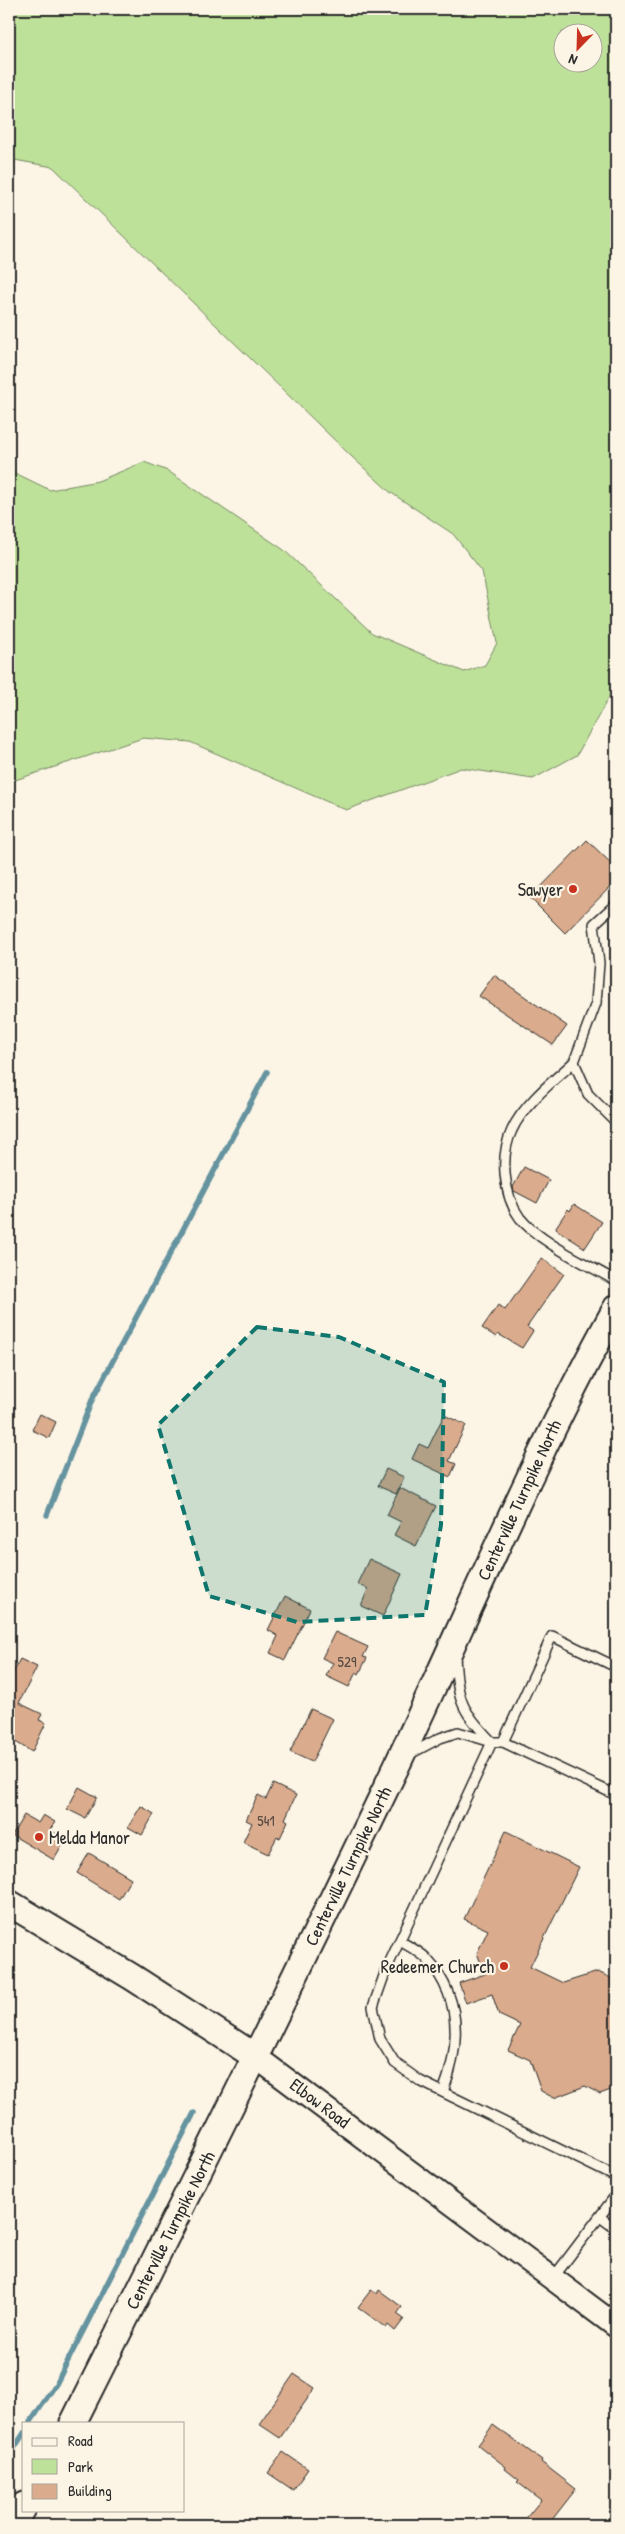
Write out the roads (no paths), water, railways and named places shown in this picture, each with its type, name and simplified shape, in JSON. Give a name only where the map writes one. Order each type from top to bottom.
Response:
[{"type":"main road","name":"Centerville Turnpike North","points":[[74,2422],[256,2057],[399,1760],[540,1454],[577,1379],[616,1308]]},
{"type":"main road","name":"Elbow Road","points":[[9,1903],[132,1977],[256,2057]]},
{"type":"main road","points":[[14,2525],[22,2509]]},
{"type":"main road","points":[[29,2525],[36,2512]]},
{"type":"street","name":"Elbow Road","points":[[256,2057],[616,2326]]},
{"type":"lane","points":[[616,904],[594,924],[599,963],[596,1003],[574,1062],[547,1086],[512,1130],[504,1174],[510,1198],[520,1218],[555,1244],[616,1281]]},
{"type":"lane","points":[[574,1062],[588,1094],[616,1122]]},
{"type":"lane","points":[[503,1742],[552,1636],[616,1667]]},
{"type":"lane","points":[[452,1643],[457,1680],[466,1713],[492,1742]]},
{"type":"lane","points":[[399,1760],[440,1738],[458,1732],[492,1742],[503,1742],[616,1795]]},
{"type":"lane","points":[[492,1742],[386,1970],[373,2007],[380,2039],[395,2063],[420,2081],[616,2177]]},
{"type":"lane","points":[[400,1941],[425,1957],[444,1984],[455,2016],[457,2044],[453,2067],[443,2092]]},
{"type":"lane","points":[[553,2278],[616,2195]]},
{"type":"lane","points":[[600,2217],[616,2230]]},
{"type":"waterway","points":[[47,1515],[92,1400],[267,1072]]},
{"type":"waterway","points":[[31,2422],[56,2384],[194,2113]]},
{"type":"waterway","points":[[9,2456],[22,2436]]},
{"type":"place","name":"Sawyer","points":[[573,889]]},
{"type":"place","name":"Melda Manor","points":[[39,1837]]},
{"type":"place","name":"Redeemer Church","points":[[504,1966]]}]
